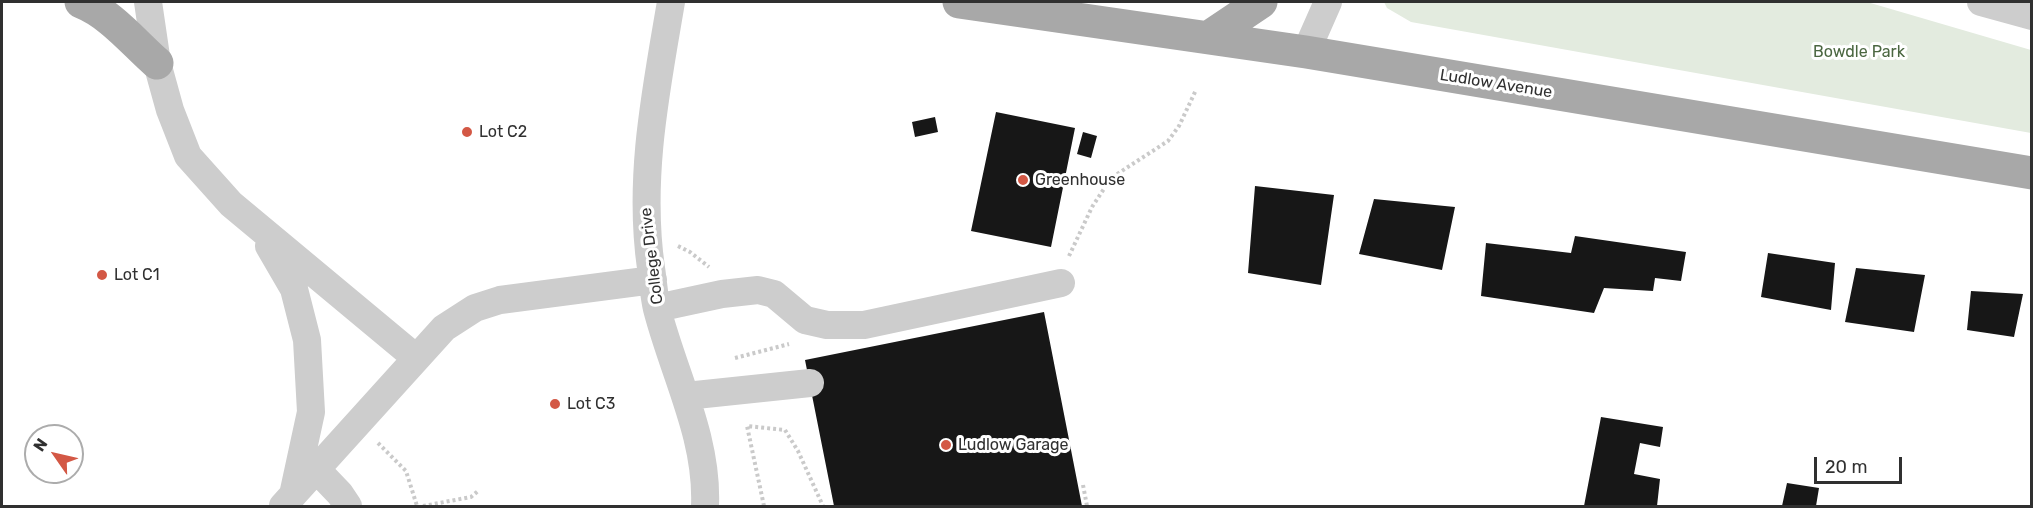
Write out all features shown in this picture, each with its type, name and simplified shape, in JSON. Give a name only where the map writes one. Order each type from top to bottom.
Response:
[{"type":"main road","points":[[81,2],[119,26],[157,63]]},
{"type":"main road","name":"Ludlow Avenue","points":[[959,2],[1306,52],[2031,173]]},
{"type":"main road","points":[[1209,37],[1261,2]]},
{"type":"street","points":[[148,2],[157,63],[170,110],[188,156],[231,204],[261,231],[416,358]]},
{"type":"street","name":"College Drive","points":[[671,2],[650,127],[645,198],[647,238],[657,308],[696,433],[706,483],[705,507]]},
{"type":"street","points":[[1306,52],[1328,2]]},
{"type":"street","points":[[1981,2],[2031,16]]},
{"type":"street","points":[[261,231],[294,289],[307,340],[311,412],[288,502]]},
{"type":"street","points":[[288,502],[444,328],[475,308],[500,300],[652,280]]},
{"type":"street","points":[[657,308],[722,294],[758,290],[774,294],[805,320],[827,325],[864,325],[1061,283]]},
{"type":"street","points":[[686,396],[810,383]]},
{"type":"street","points":[[316,470],[340,494],[348,507]]},
{"type":"path","points":[[1061,283],[1069,255],[1092,207],[1111,178],[1168,141],[1179,126],[1196,90]]},
{"type":"path","points":[[673,244],[690,252],[710,268]]},
{"type":"path","points":[[764,507],[747,426],[785,430],[798,451],[823,507]]},
{"type":"path","points":[[373,438],[406,471],[417,507]]},
{"type":"path","points":[[1083,485],[1087,507]]},
{"type":"path","points":[[423,507],[471,497],[478,491]]},
{"type":"green space","name":"Bowdle Park","points":[[1384,2],[1867,2],[2031,50],[2031,133],[1411,22],[1387,8]]},
{"type":"building","name":"Greenhouse","points":[[996,112],[1075,128],[1051,247],[971,231]]},
{"type":"building","points":[[935,117],[938,132],[915,137],[912,122]]},
{"type":"building","points":[[1083,132],[1097,136],[1091,158],[1077,154]]},
{"type":"building","points":[[1255,186],[1334,195],[1321,285],[1248,273]]},
{"type":"building","points":[[1374,199],[1455,207],[1442,270],[1359,254]]},
{"type":"building","points":[[1575,236],[1686,252],[1681,281],[1655,278],[1653,291],[1604,288],[1594,313],[1481,296],[1486,243],[1571,253]]},
{"type":"building","points":[[1768,253],[1835,263],[1831,310],[1761,297]]},
{"type":"building","points":[[1856,268],[1925,275],[1914,332],[1845,322]]},
{"type":"building","points":[[1971,291],[2023,294],[2014,337],[1967,330]]},
{"type":"building","name":"Ludlow Garage","points":[[1044,312],[1082,506],[834,506],[805,360]]},
{"type":"building","points":[[1601,417],[1663,427],[1660,447],[1640,443],[1634,474],[1660,479],[1657,506],[1584,506]]},
{"type":"building","points":[[1787,483],[1819,488],[1816,506],[1782,506]]},
{"type":"place","name":"Lot C2","points":[[467,132]]},
{"type":"place","name":"Greenhouse","points":[[1023,180]]},
{"type":"place","name":"Lot C1","points":[[102,275]]},
{"type":"place","name":"Lot C3","points":[[555,404]]},
{"type":"place","name":"Ludlow Garage","points":[[946,445]]}]
